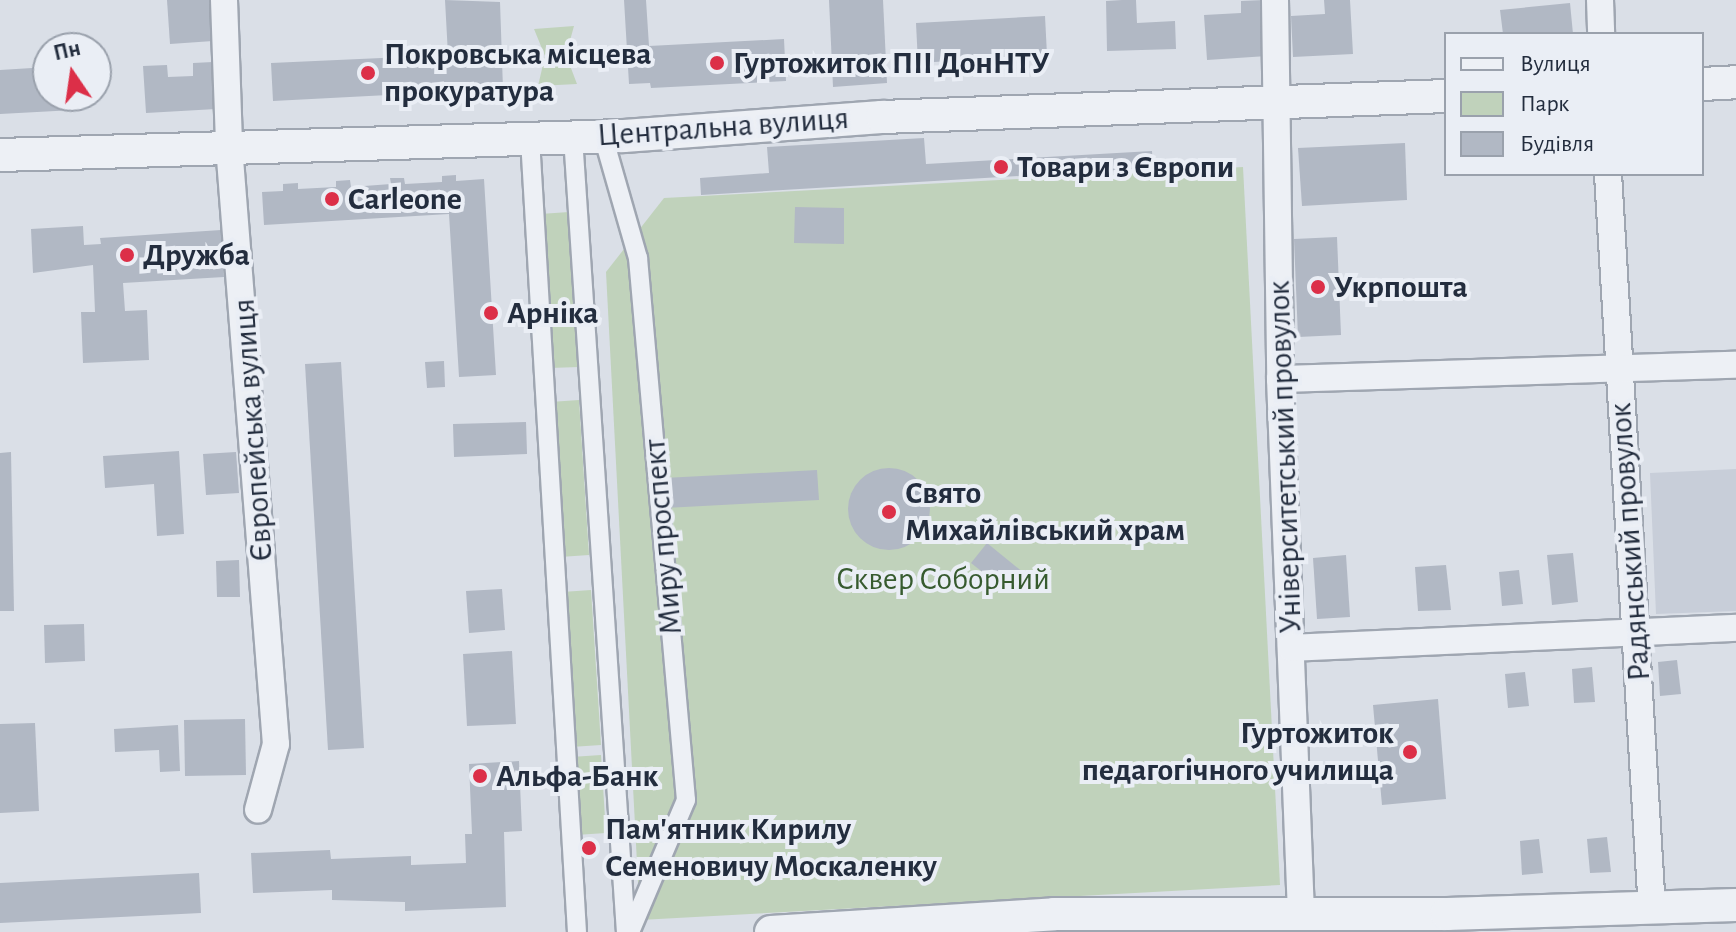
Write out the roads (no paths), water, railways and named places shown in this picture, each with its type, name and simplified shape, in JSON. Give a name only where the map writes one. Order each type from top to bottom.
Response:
[{"type":"street","name":"Європейська вулиця","points":[[224,0],[229,146],[276,728],[271,772],[258,810]]},
{"type":"street","name":"Університетський провулок","points":[[1275,0],[1280,379],[1301,914]]},
{"type":"street","points":[[1600,0],[1601,32]]},
{"type":"street","points":[[1704,84],[1736,82]]},
{"type":"street","name":"Центральна вулиця","points":[[0,155],[530,139],[882,117],[1444,96]]},
{"type":"street","name":"Миру проспект","points":[[588,136],[638,258],[686,800],[628,932]]},
{"type":"street","name":"Миру проспект","points":[[588,136],[628,932]]},
{"type":"street","points":[[530,139],[577,932]]},
{"type":"street","name":"Радянський провулок","points":[[1608,176],[1652,910]]},
{"type":"street","points":[[1280,379],[1736,365]]},
{"type":"street","points":[[1291,648],[1736,628]]},
{"type":"street","points":[[771,932],[1054,914],[1652,910],[1736,905]]},
{"type":"place","name":"Гуртожиток ПІІ ДонНТУ","points":[[717,63]]},
{"type":"place","name":"Покровська місцева прокуратура","points":[[368,73]]},
{"type":"place","name":"Товари з Європи","points":[[1001,167]]},
{"type":"place","name":"Carleone","points":[[332,199]]},
{"type":"place","name":"Дружба","points":[[127,255]]},
{"type":"place","name":"Укрпошта","points":[[1318,287]]},
{"type":"place","name":"Арніка","points":[[491,313]]},
{"type":"place","name":"Свято Михайлівський храм","points":[[889,512]]},
{"type":"place","name":"Гуртожиток педагогічного училища","points":[[1410,752]]},
{"type":"place","name":"Альфа-Банк","points":[[480,776]]},
{"type":"place","name":"Пам'ятник Кирилу Семеновичу Москаленку","points":[[589,848]]},
{"type":"park label","name":"Сквер Соборний","points":[[943,579]]}]
